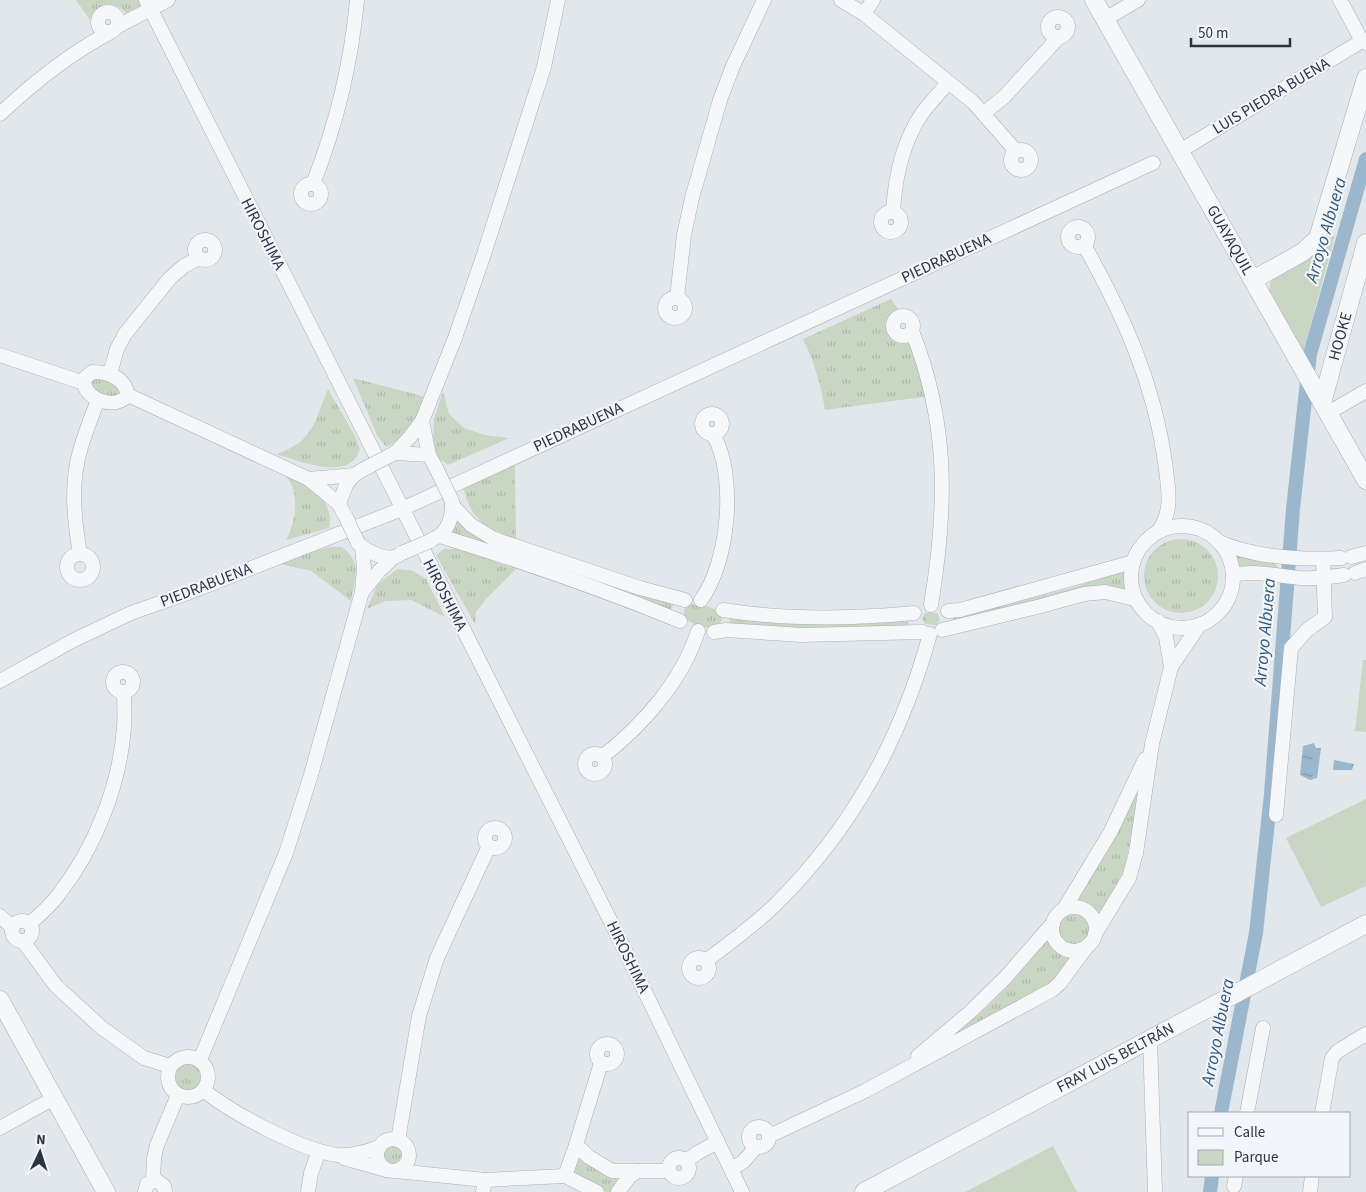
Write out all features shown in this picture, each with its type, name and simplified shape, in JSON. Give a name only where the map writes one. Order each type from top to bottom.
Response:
[{"type":"street","points":[[0,114],[47,73],[92,42],[149,5],[168,0]]},
{"type":"street","points":[[312,184],[327,148],[342,97],[351,53],[357,0]]},
{"type":"street","points":[[342,510],[346,486],[359,472],[392,454],[410,437],[422,421],[458,329],[517,154],[544,67],[558,0]]},
{"type":"street","points":[[677,298],[684,235],[692,198],[718,109],[733,66],[764,0]]},
{"type":"street","points":[[841,0],[864,14],[984,113],[1016,151]]},
{"type":"street","points":[[864,14],[873,0]]},
{"type":"street","name":"GUAYAQUIL","points":[[1094,0],[1366,480]]},
{"type":"street","points":[[1105,19],[1138,0]]},
{"type":"street","points":[[1340,0],[1364,42]]},
{"type":"street","name":"HIROSHIMA","points":[[149,5],[614,928],[742,1192]]},
{"type":"street","points":[[984,113],[1010,92],[1059,37]]},
{"type":"street","name":"LUIS PIEDRA BUENA","points":[[1180,151],[1364,42]]},
{"type":"street","points":[[1253,280],[1303,252],[1318,238],[1366,78]]},
{"type":"street","points":[[893,212],[896,176],[902,153],[923,112],[948,83]]},
{"type":"street","name":"PIEDRABUENA","points":[[0,680],[74,640],[132,613],[402,509],[1152,163]]},
{"type":"street","name":"HOOKE","points":[[1326,408],[1366,242]]},
{"type":"street","points":[[1084,245],[1105,283],[1144,370],[1161,435],[1170,503],[1163,525],[1158,532],[1144,543],[1130,571],[1131,586],[1135,598],[1148,616],[1168,627],[1178,629],[1200,624],[1210,619],[1223,608],[1231,592],[1233,576],[1228,558],[1219,542]]},
{"type":"street","points":[[110,374],[117,349],[125,334],[170,278],[184,266],[199,258]]},
{"type":"street","points":[[912,331],[929,380],[936,408],[940,443],[943,496],[941,538],[931,605]]},
{"type":"street","points":[[0,356],[84,383]]},
{"type":"street","points":[[92,372],[110,374],[126,385],[128,395],[120,402],[111,403],[98,400],[88,394],[84,383],[86,377],[92,372]]},
{"type":"street","points":[[1326,408],[1366,391]]},
{"type":"street","points":[[128,395],[309,479],[342,510],[360,545],[364,568],[362,592],[310,778],[286,854],[200,1060]]},
{"type":"street","points":[[80,554],[74,523],[75,472],[81,447],[98,400]]},
{"type":"street","points":[[422,421],[429,455],[452,502],[471,525],[494,539],[640,588],[685,600],[701,600],[715,604],[727,616],[727,623],[714,632]]},
{"type":"street","points":[[701,600],[707,591],[720,560],[727,508],[724,460],[719,444],[713,434]]},
{"type":"street","points":[[392,454],[429,455]]},
{"type":"street","points":[[309,479],[359,472]]},
{"type":"street","points":[[362,592],[379,571],[398,555],[435,538],[451,519],[452,502]]},
{"type":"street","points":[[1170,503],[1188,527]]},
{"type":"street","points":[[1158,532],[1172,527],[1188,527],[1205,532],[1219,542],[1236,549],[1304,559],[1346,557],[1366,553]]},
{"type":"street","points":[[435,538],[484,549],[593,587],[680,621],[691,629],[698,631],[714,632],[726,630],[802,635],[932,632],[1084,594],[1105,592],[1135,598]]},
{"type":"street","points":[[360,545],[384,556],[398,555]]},
{"type":"street","points":[[1276,815],[1290,648],[1307,630],[1325,617],[1323,559]]},
{"type":"street","points":[[723,610],[764,616],[822,618],[914,613],[931,605],[942,607],[948,611],[960,610],[1063,583],[1133,562]]},
{"type":"street","points":[[1233,576],[1250,572],[1303,578],[1325,578],[1355,572]]},
{"type":"street","points":[[680,621],[676,614],[678,606],[685,600]]},
{"type":"street","points":[[707,960],[773,906],[815,862],[846,822],[878,770],[913,692],[932,632],[950,619],[948,611]]},
{"type":"street","points":[[914,613],[914,621],[918,628],[932,632]]},
{"type":"street","points":[[1158,622],[1166,637],[1171,667]]},
{"type":"street","points":[[731,1169],[743,1162],[756,1147],[766,1145],[769,1136],[865,1091],[964,1039],[1052,990],[1060,983],[1092,939],[1129,878],[1141,820],[1152,744],[1171,667],[1200,624]]},
{"type":"street","points":[[602,757],[630,733],[664,692],[685,662],[698,631]]},
{"type":"street","points":[[29,924],[58,896],[70,880],[99,824],[113,786],[121,750],[124,726],[124,693]]},
{"type":"street","points":[[1064,909],[1111,831],[1152,744]]},
{"type":"street","points":[[398,1140],[419,1016],[425,996],[437,958],[489,846]]},
{"type":"street","points":[[900,1071],[969,1013],[1005,978],[1053,923],[1058,913],[1071,907],[1084,910],[1094,920],[1092,939]]},
{"type":"street","points":[[0,916],[12,927],[13,937],[19,941],[29,939],[32,933],[29,924]]},
{"type":"street","points":[[12,927],[20,921],[29,924]]},
{"type":"street","points":[[1053,923],[1052,934],[1060,946],[1067,950],[1075,950],[1092,939]]},
{"type":"street","name":"FRAY LUIS BELTRÁN","points":[[864,1192],[1366,924]]},
{"type":"street","points":[[23,941],[56,986],[102,1028],[144,1058],[170,1066]]},
{"type":"street","points":[[0,1000],[106,1192]]},
{"type":"street","points":[[1247,1112],[1263,1028]]},
{"type":"street","points":[[1322,1112],[1332,1058],[1338,1050],[1366,1034]]},
{"type":"street","points":[[1150,1040],[1155,1192]]},
{"type":"street","points":[[187,1056],[200,1060],[208,1071],[207,1084],[203,1090],[192,1097],[173,1091],[168,1079],[170,1066],[180,1058],[187,1056]]},
{"type":"street","points":[[565,1176],[601,1063]]},
{"type":"street","points":[[203,1090],[216,1101],[274,1133],[319,1151],[339,1155],[357,1154],[379,1146],[387,1140],[398,1140],[405,1144],[418,1162],[440,1176]]},
{"type":"street","points":[[165,1192],[162,1183],[149,1186],[157,1144],[178,1094]]},
{"type":"street","points":[[0,1128],[54,1098]]},
{"type":"street","points":[[576,1145],[589,1157],[612,1171],[669,1171],[673,1176],[683,1178],[689,1170],[686,1161],[696,1153],[718,1142]]},
{"type":"street","points":[[379,1146],[378,1163],[391,1171],[401,1169],[408,1162],[409,1152]]},
{"type":"street","points":[[308,1192],[311,1173],[319,1151]]},
{"type":"street","points":[[339,1155],[391,1171],[440,1176],[484,1186],[565,1176],[597,1192]]},
{"type":"street","points":[[618,1192],[629,1177],[638,1171]]},
{"type":"street","points":[[1310,1192],[1312,1177]]},
{"type":"green space","points":[[76,0],[140,0],[143,7],[127,14],[117,6],[102,6],[90,20]]},
{"type":"green space","points":[[1328,236],[1335,236],[1303,353],[1269,291],[1270,283],[1276,276],[1314,253]]},
{"type":"green space","points":[[891,299],[898,309],[892,312],[886,321],[889,333],[892,338],[914,347],[930,396],[825,410],[817,373],[803,339]]},
{"type":"green space","points":[[92,378],[113,379],[123,394],[117,398],[96,394],[89,382]]},
{"type":"green space","points":[[353,378],[426,397],[411,426],[400,438],[386,447],[377,435]]},
{"type":"green space","points":[[328,389],[355,436],[360,450],[355,459],[346,465],[327,467],[316,466],[276,454],[289,449],[305,437],[315,421]]},
{"type":"green space","points":[[443,391],[449,414],[464,428],[485,435],[509,438],[448,465],[438,458],[433,441],[434,419]]},
{"type":"green space","points":[[515,465],[516,540],[482,522],[471,509],[463,488]]},
{"type":"green space","points":[[282,471],[317,492],[328,508],[330,517],[329,528],[286,540],[293,521],[295,501],[292,486]]},
{"type":"green space","points":[[457,519],[675,602],[671,611],[452,535]]},
{"type":"green space","points":[[1181,539],[1195,542],[1207,550],[1215,562],[1218,576],[1215,590],[1207,602],[1195,610],[1181,613],[1167,610],[1155,602],[1147,590],[1144,576],[1147,562],[1155,550],[1167,542]]},
{"type":"green space","points":[[330,547],[342,547],[353,559],[356,571],[351,601],[311,571],[280,564]]},
{"type":"green space","points":[[444,549],[460,549],[516,569],[486,599],[476,612],[475,624],[436,555]]},
{"type":"green space","points":[[1232,550],[1274,562],[1278,568],[1258,566],[1238,568]]},
{"type":"green space","points":[[1129,567],[1127,579],[1130,591],[953,622],[953,616],[1065,590]]},
{"type":"green space","points":[[397,569],[413,571],[426,579],[445,617],[411,600],[385,601],[367,609],[377,585]]},
{"type":"green space","points":[[694,604],[714,609],[722,619],[719,624],[710,628],[698,626],[684,617],[684,610],[688,605]]},
{"type":"green space","points":[[932,612],[938,614],[940,620],[936,625],[925,624],[922,618],[925,613]]},
{"type":"green space","points":[[730,619],[769,622],[909,620],[908,627],[811,630],[729,625]]},
{"type":"green space","points":[[1363,660],[1366,660],[1366,732],[1355,731]]},
{"type":"green space","points":[[1143,773],[1125,868],[1098,921],[1098,914],[1086,906],[1073,902]]},
{"type":"green space","points":[[1366,799],[1366,886],[1321,907],[1286,838]]},
{"type":"green space","points":[[1074,912],[1080,913],[1085,917],[1089,922],[1089,934],[1085,939],[1080,943],[1074,944],[1068,943],[1063,939],[1059,934],[1058,928],[1059,922],[1063,917],[1068,913]]},
{"type":"green space","points":[[1047,933],[1058,948],[1075,954],[1055,980],[986,1021],[939,1045],[980,1013],[1009,985]]},
{"type":"green space","points":[[188,1061],[199,1065],[203,1076],[199,1087],[188,1091],[177,1087],[173,1076],[177,1065]]},
{"type":"green space","points":[[393,1144],[401,1147],[404,1155],[401,1163],[393,1166],[385,1163],[382,1155],[385,1147]]},
{"type":"green space","points":[[1053,1146],[1077,1192],[965,1192]]},
{"type":"green space","points":[[580,1159],[617,1179],[618,1183],[614,1192],[606,1192],[573,1172],[576,1160]]},
{"type":"water","points":[[1314,743],[1316,748],[1321,748],[1317,778],[1310,780],[1300,775],[1303,746]]},
{"type":"water","points":[[1334,760],[1354,764],[1352,770],[1333,770]]},
{"type":"waterway","name":"Arroyo Albuera","points":[[1221,1112],[1256,933],[1271,794],[1293,509],[1310,354],[1366,159]]},
{"type":"waterway","name":"Arroyo Albuera","points":[[1210,1192],[1212,1177]]}]
